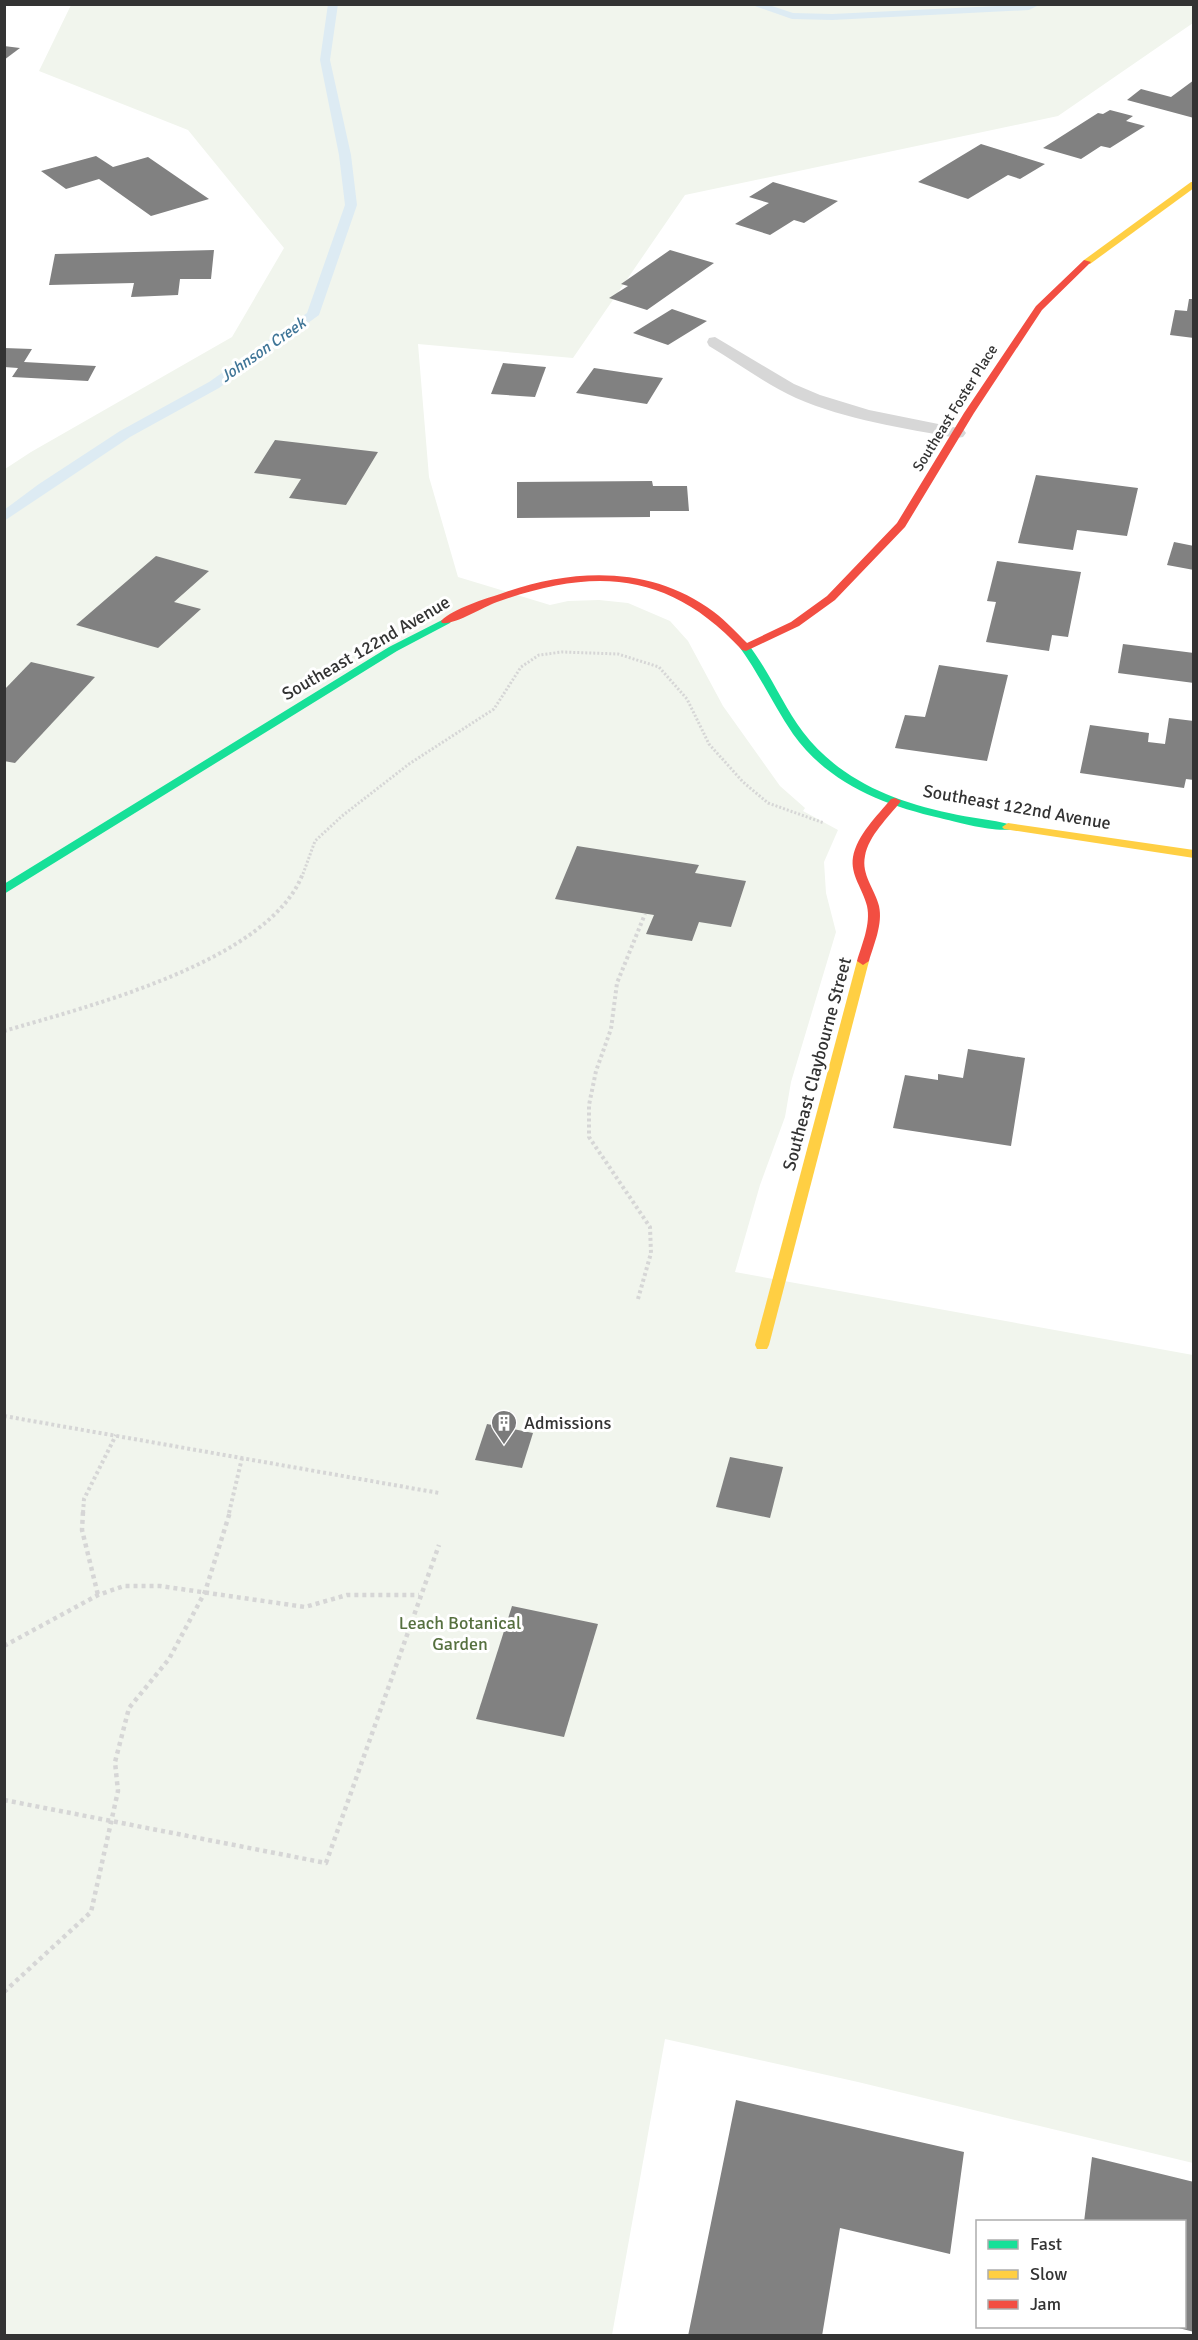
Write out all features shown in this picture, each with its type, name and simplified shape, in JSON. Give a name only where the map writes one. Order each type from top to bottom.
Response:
[{"type":"street","name":"Southeast Foster Place","points":[[746,648],[795,624],[831,598],[870,558],[901,525],[957,433],[1039,308],[1079,268],[1194,184]]},
{"type":"street","name":"Southeast 122nd Avenue","points":[[4,890],[393,649],[448,619],[501,595],[571,578],[619,578],[647,582],[679,591],[701,603],[725,621],[746,648],[800,736],[820,759],[843,778],[896,801],[937,814],[1194,854]]},
{"type":"street","name":"Southeast Claybourne Street","points":[[762,1345],[872,926],[874,907],[859,873],[859,856],[870,835],[896,801]]},
{"type":"lane","points":[[715,342],[812,399],[837,407],[957,433]]},
{"type":"path","points":[[4,1031],[80,1009],[172,977],[237,943],[269,920],[299,885],[315,841],[342,816],[409,764],[494,709],[521,667],[539,655],[561,652],[618,654],[659,667],[687,699],[710,744],[743,782],[768,803],[832,825]]},
{"type":"path","points":[[638,1299],[651,1253],[650,1227],[589,1137],[589,1105],[596,1071],[611,1029],[617,983],[645,914]]},
{"type":"path","points":[[4,1416],[439,1493]]},
{"type":"path","points":[[98,1594],[82,1530],[84,1499],[116,1435]]},
{"type":"path","points":[[4,1992],[90,1912],[118,1791],[115,1762],[129,1708],[169,1659],[206,1592],[226,1527],[242,1458]]},
{"type":"path","points":[[4,1800],[326,1863],[419,1595],[439,1545]]},
{"type":"path","points":[[4,1646],[98,1594],[124,1586],[160,1586],[305,1608],[347,1595],[419,1595]]},
{"type":"green space","name":"Leach Botanical Garden","points":[[71,5],[1193,5],[1193,23],[1058,116],[685,195],[573,358],[418,344],[429,477],[458,577],[550,605],[568,601],[599,600],[628,603],[670,621],[688,641],[723,706],[780,786],[805,808],[803,811],[838,830],[824,862],[826,893],[836,932],[791,1082],[785,1117],[760,1185],[735,1272],[1193,1355],[1193,2163],[858,2082],[665,2039],[612,2335],[5,2336],[5,469],[232,337],[284,248],[188,130],[39,71]]},
{"type":"building","points":[[4,46],[20,48],[4,60]]},
{"type":"building","points":[[1194,80],[1194,118],[1127,100],[1141,89],[1171,97]]},
{"type":"building","points":[[1110,110],[1133,116],[1126,121],[1145,126],[1110,148],[1101,146],[1081,159],[1043,148],[1098,113],[1103,114]]},
{"type":"building","points":[[981,144],[1045,164],[1020,179],[1008,175],[968,199],[918,182]]},
{"type":"building","points":[[96,156],[113,167],[148,157],[209,199],[151,216],[99,179],[66,189],[41,171]]},
{"type":"building","points":[[773,182],[838,201],[804,223],[794,220],[770,235],[735,224],[769,203],[749,197]]},
{"type":"building","points":[[214,250],[211,279],[180,279],[178,295],[131,297],[134,283],[49,285],[55,254]]},
{"type":"building","points":[[670,250],[714,263],[647,310],[609,298],[628,286],[621,284]]},
{"type":"building","points":[[1189,299],[1194,299],[1194,338],[1170,335],[1175,310],[1187,311]]},
{"type":"building","points":[[672,309],[707,321],[668,345],[633,333]]},
{"type":"building","points":[[4,348],[32,349],[24,362],[96,366],[88,381],[12,377],[18,368],[4,367]]},
{"type":"building","points":[[503,363],[546,367],[535,397],[491,394]]},
{"type":"building","points":[[594,368],[663,378],[647,404],[576,393]]},
{"type":"building","points":[[275,440],[378,452],[346,505],[289,498],[301,479],[254,473]]},
{"type":"building","points":[[1036,475],[1138,488],[1127,536],[1077,530],[1073,550],[1018,543]]},
{"type":"building","points":[[652,481],[653,486],[687,486],[689,511],[650,511],[650,517],[517,518],[517,482]]},
{"type":"building","points":[[1174,542],[1194,546],[1194,570],[1167,565]]},
{"type":"building","points":[[156,556],[209,571],[174,602],[201,609],[158,648],[76,625]]},
{"type":"building","points":[[997,561],[1081,572],[1068,637],[1052,635],[1049,651],[986,642],[996,602],[987,601]]},
{"type":"building","points":[[1123,644],[1194,653],[1194,683],[1118,673]]},
{"type":"building","points":[[31,662],[95,677],[15,763],[4,761],[4,690]]},
{"type":"building","points":[[939,665],[1008,675],[987,761],[895,748],[905,715],[925,717]]},
{"type":"building","points":[[1169,718],[1194,721],[1194,780],[1186,779],[1184,788],[1080,773],[1090,725],[1149,733],[1148,742],[1165,744]]},
{"type":"building","points":[[577,846],[699,865],[695,873],[746,881],[731,927],[699,922],[692,941],[646,934],[654,915],[555,899]]},
{"type":"building","points":[[968,1049],[1025,1058],[1011,1146],[893,1128],[905,1075],[938,1080],[938,1074],[963,1078]]},
{"type":"building","name":"Admissions","points":[[487,1424],[533,1433],[522,1468],[475,1460]]},
{"type":"building","points":[[730,1457],[783,1467],[770,1518],[716,1507]]},
{"type":"building","points":[[512,1606],[598,1624],[564,1737],[476,1719]]},
{"type":"building","points":[[736,2100],[964,2152],[950,2254],[840,2228],[822,2336],[688,2336]]},
{"type":"building","points":[[1092,2157],[1194,2182],[1194,2332],[1179,2328],[1186,2328],[1186,2220],[1084,2220]]},
{"type":"waterway","name":"Johnson Creek","points":[[4,517],[44,487],[125,434],[214,385],[313,315],[351,205],[345,155],[325,60],[333,4]]},
{"type":"waterway","name":"Johnson Creek","points":[[754,4],[792,16],[832,17],[1029,7],[1036,4]]},
{"type":"traffic: fast","points":[[4,890],[393,649],[446,621]]},
{"type":"traffic: fast","points":[[743,645],[759,666],[799,734],[818,757],[841,775],[893,802],[950,817],[1008,827]]},
{"type":"traffic: slow","points":[[1087,262],[1194,184]]},
{"type":"traffic: slow","points":[[1008,827],[1194,854]]},
{"type":"traffic: slow","points":[[762,1345],[863,961]]},
{"type":"traffic: jam","points":[[746,648],[795,624],[831,598],[901,525],[969,413],[1039,308],[1087,262]]},
{"type":"traffic: jam","points":[[446,621],[485,603],[524,589],[563,580],[602,577],[639,581],[676,593],[710,614],[743,645]]},
{"type":"traffic: jam","points":[[863,961],[873,926],[874,912],[859,869],[859,856],[869,834],[895,801]]},
{"type":"place","name":"Admissions","points":[[504,1446]]}]
